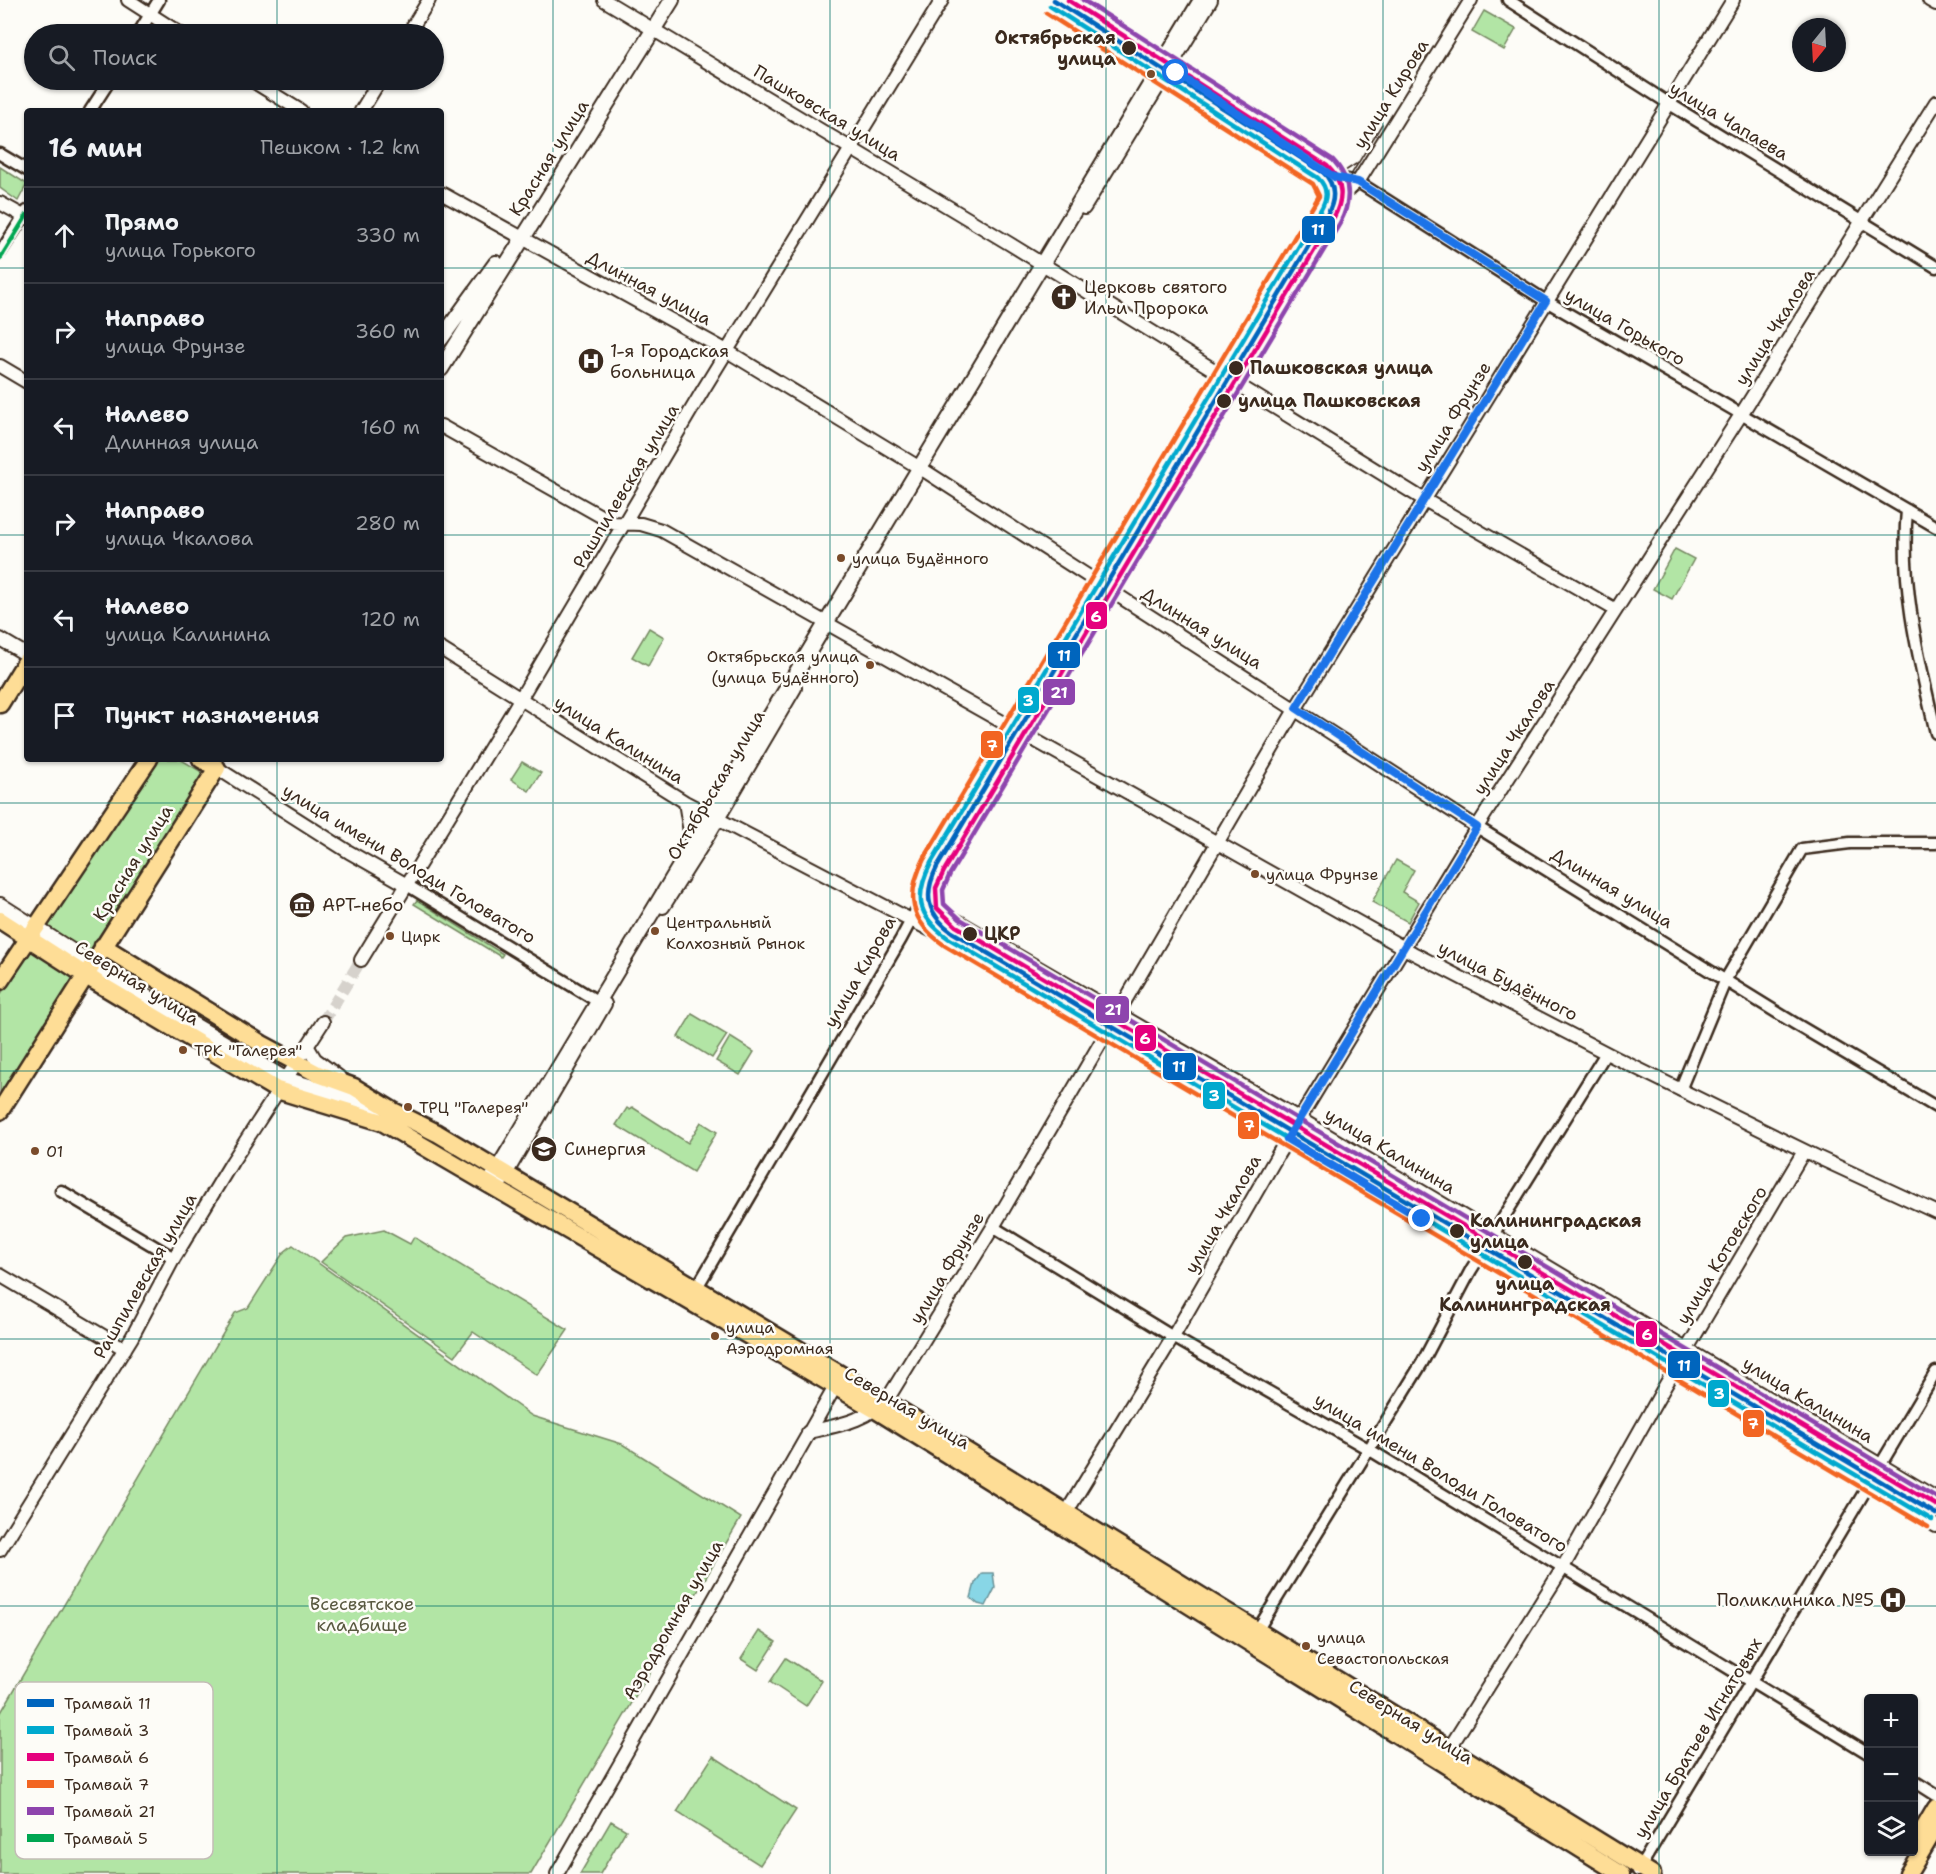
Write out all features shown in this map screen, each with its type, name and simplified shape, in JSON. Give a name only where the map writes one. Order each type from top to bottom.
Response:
[{"type":"main road","name":"Красная улица","points":[[650,28],[663,0]]},
{"type":"main road","name":"Красная улица","points":[[444,364],[461,339],[518,237],[650,28],[672,0]]},
{"type":"main road","name":"Октябрьская улица","points":[[492,1187],[597,1001],[692,844],[715,817],[828,624],[1165,66],[1202,0]]},
{"type":"main road","name":"Красная улица","points":[[444,334],[518,237]]},
{"type":"main road","points":[[0,704],[24,665]]},
{"type":"main road","points":[[0,981],[147,762]]},
{"type":"main road","name":"Красная улица","points":[[0,1111],[220,764]]},
{"type":"main road","name":"Северная улица","points":[[0,905],[33,934],[281,1084],[382,1122],[492,1187],[880,1406],[1254,1636],[1621,1874]]},
{"type":"main road","name":"Северная улица","points":[[0,920],[33,934]]},
{"type":"main road","name":"Северная улица","points":[[103,946],[192,1003],[296,1063],[354,1088],[395,1112],[422,1124],[696,1289],[834,1382]]},
{"type":"main road","name":"Северная улица","points":[[281,1084],[395,1112]]},
{"type":"main road","name":"Северная улица","points":[[1345,1694],[1449,1749],[1643,1872]]},
{"type":"main road","points":[[1918,1838],[1936,1808]]},
{"type":"main road","points":[[1908,1874],[1936,1827]]},
{"type":"main road","points":[[1896,1874],[1907,1856]]},
{"type":"street","points":[[128,0],[165,24]]},
{"type":"street","points":[[144,24],[159,0]]},
{"type":"street","points":[[414,24],[429,0]]},
{"type":"street","name":"Пашковская улица","points":[[604,0],[1045,265],[1424,499],[1616,610]]},
{"type":"street","name":"Рашпилевская улица","points":[[361,960],[727,351],[942,0]]},
{"type":"street","name":"улица Горького","points":[[1058,0],[1165,66],[1334,177],[1358,182],[1546,301],[1935,524]]},
{"type":"street","name":"Октябрьская улица","points":[[1165,66],[1211,0]]},
{"type":"street","name":"улица Кирова","points":[[696,1289],[933,879],[1339,199],[1358,182],[1471,0]]},
{"type":"street","name":"улица Чапаева","points":[[1508,0],[1668,103],[1936,267]]},
{"type":"street","name":"улица Фрунзе","points":[[880,1406],[993,1227],[1296,708],[1733,0]]},
{"type":"street","points":[[1929,0],[1936,4]]},
{"type":"street","points":[[92,108],[104,90]]},
{"type":"street","points":[[267,90],[296,108]]},
{"type":"street","points":[[363,108],[374,90]]},
{"type":"street","name":"улица Чкалова","points":[[1063,1518],[1173,1337],[1287,1139],[1403,947],[1477,827],[1742,413],[1936,102]]},
{"type":"street","points":[[0,154],[24,168]]},
{"type":"street","name":"Длинная улица","points":[[444,195],[727,351],[922,469],[1106,589],[1296,708],[1477,827],[1794,1023],[1936,1107]]},
{"type":"street","points":[[2,203],[24,214]]},
{"type":"street","points":[[0,253],[24,218]]},
{"type":"street","name":"Красная улица","points":[[444,334],[461,339]]},
{"type":"street","points":[[0,366],[24,380]]},
{"type":"street","name":"улица Будённого","points":[[444,428],[613,523],[641,524],[661,530],[1403,947],[1680,1090],[1936,1212]]},
{"type":"street","points":[[1907,510],[1904,545],[1908,592],[1917,652],[1936,733]]},
{"type":"street","points":[[0,639],[24,653]]},
{"type":"street","name":"улица Калинина","points":[[444,651],[686,802],[911,920],[1106,1032],[1869,1484],[1936,1526]]},
{"type":"street","name":"улица имени Володи Головатого","points":[[220,764],[349,852],[597,1001]]},
{"type":"street","points":[[686,802],[692,844]]},
{"type":"street","name":"Октябрьская улица","points":[[501,1172],[715,817]]},
{"type":"street","points":[[1680,1090],[1726,979],[1802,849],[1850,843],[1936,843]]},
{"type":"street","points":[[933,879],[930,893],[937,905],[949,916]]},
{"type":"street","points":[[911,920],[932,914],[949,916]]},
{"type":"street","name":"улица Калинина","points":[[949,916],[1300,1119],[1936,1498]]},
{"type":"street","name":"Рашпилевская улица","points":[[0,1550],[125,1349],[174,1258],[281,1084],[323,1022]]},
{"type":"street","name":"Северная улица","points":[[308,1047],[317,1062],[354,1088]]},
{"type":"street","points":[[1254,1636],[1370,1450],[1422,1363],[1481,1254],[1606,1053]]},
{"type":"street","name":"улица Котовского","points":[[1449,1749],[1562,1569],[1675,1370],[1804,1151]]},
{"type":"street","points":[[61,1191],[174,1258]]},
{"type":"street","name":"улица имени Володи Головатого","points":[[993,1227],[1173,1337],[1370,1450],[1562,1569],[1864,1750]]},
{"type":"street","points":[[0,1275],[125,1349]]},
{"type":"street","name":"улица Братьев Игнатовых","points":[[1643,1872],[1752,1681],[1936,1372]]},
{"type":"street","name":"Аэродромная улица","points":[[557,1874],[808,1432],[834,1382]]},
{"type":"street","name":"Аэродромная улица","points":[[548,1874],[786,1459],[834,1382]]},
{"type":"street","points":[[808,1432],[856,1421],[880,1406]]},
{"type":"street","points":[[1918,1784],[1936,1795]]},
{"type":"green space","points":[[1484,11],[1516,29],[1504,50],[1472,32]]},
{"type":"green space","points":[[0,167],[24,182],[24,190],[18,201],[0,188]]},
{"type":"green space","points":[[1675,549],[1694,559],[1672,599],[1653,589]]},
{"type":"green space","points":[[649,628],[664,637],[648,666],[632,657]]},
{"type":"green space","points":[[156,762],[185,762],[205,774],[88,953],[46,928]]},
{"type":"green space","points":[[522,762],[541,773],[529,791],[511,779]]},
{"type":"green space","points":[[1396,860],[1414,870],[1402,892],[1419,902],[1408,922],[1372,902]]},
{"type":"green space","points":[[417,900],[503,954],[501,957],[414,904]]},
{"type":"green space","points":[[31,949],[75,977],[0,1097],[0,995]]},
{"type":"green space","points":[[111,966],[274,1063],[271,1067],[108,970]]},
{"type":"green space","points":[[692,1014],[727,1035],[712,1058],[678,1037]]},
{"type":"green space","points":[[730,1037],[754,1052],[740,1075],[716,1061]]},
{"type":"green space","points":[[632,1107],[688,1143],[701,1122],[717,1132],[693,1172],[616,1125],[627,1108],[630,1110]]},
{"type":"green space","points":[[384,1230],[410,1244],[414,1237],[568,1330],[537,1375],[473,1332],[455,1356],[321,1262],[346,1238]]},
{"type":"green space","name":"Всесвятское кладбище","points":[[293,1245],[532,1416],[622,1444],[741,1518],[531,1874],[0,1874],[0,1714],[15,1688],[15,1859],[213,1859],[213,1682],[19,1682],[235,1313],[248,1308],[283,1253]]},
{"type":"green space","points":[[759,1631],[776,1642],[758,1670],[741,1659]]},
{"type":"green space","points":[[786,1658],[822,1681],[806,1706],[770,1682]]},
{"type":"green space","points":[[713,1756],[796,1810],[760,1865],[677,1812]]},
{"type":"green space","points":[[611,1821],[626,1830],[600,1874],[580,1874]]},
{"type":"water","points":[[982,1573],[993,1573],[995,1588],[986,1606],[978,1604],[971,1598],[975,1583]]},
{"type":"tunnel","points":[[323,1022],[361,960]]},
{"type":"tram line","name":"11","points":[[1054,0],[1323,172],[1332,187],[1333,198],[1327,215],[937,867],[929,895],[937,918],[952,932],[1936,1514]]},
{"type":"tram line","name":"6","points":[[1068,0],[1327,166],[1337,178],[1340,191],[1339,205],[1333,219],[944,871],[936,888],[937,908],[956,926],[1936,1505]]},
{"type":"tram line","name":"21","points":[[1083,0],[1333,160],[1346,182],[1348,198],[1340,223],[950,874],[943,890],[944,904],[960,919],[1936,1497]]},
{"type":"tram line","name":"3","points":[[1050,6],[1318,178],[1324,186],[1325,198],[1320,211],[931,863],[922,886],[921,905],[925,914],[930,922],[948,938],[1932,1520]]},
{"type":"tram line","name":"7","points":[[1046,13],[1313,184],[1319,196],[924,859],[914,885],[914,907],[918,917],[924,927],[944,945],[1928,1527]]},
{"type":"tram line","points":[[1329,211],[1382,124]]},
{"type":"tram line","points":[[1326,168],[1345,171],[1356,164]]},
{"type":"tram line","name":"5","points":[[0,259],[24,220]]},
{"type":"place","name":"Октябрьская улица","points":[[1129,48]]},
{"type":"place","name":"Церковь святого Ильи Пророка","points":[[1064,297]]},
{"type":"place","name":"1-я Городская больница","points":[[591,361]]},
{"type":"place","name":"Пашковская улица","points":[[1236,368]]},
{"type":"place","name":"улица Пашковская","points":[[1224,401]]},
{"type":"place","name":"улица Будённого","points":[[841,558]]},
{"type":"place","name":"Октябрьская улица (улица Будённого)","points":[[870,665]]},
{"type":"place","name":"улица Фрунзе","points":[[1255,874]]},
{"type":"place","name":"АРТ-небо","points":[[302,905]]},
{"type":"place","name":"Центральный Колхозный Рынок","points":[[655,931]]},
{"type":"place","name":"ЦКР","points":[[970,934]]},
{"type":"place","name":"Цирк","points":[[390,936]]},
{"type":"place","name":"ТРК \"Галерея\"","points":[[183,1050]]},
{"type":"place","name":"ТРЦ \"Галерея\"","points":[[408,1107]]},
{"type":"place","name":"Синергия","points":[[544,1149]]},
{"type":"place","name":"01","points":[[35,1151]]},
{"type":"place","name":"Калининградская улица","points":[[1457,1231]]},
{"type":"place","name":"улица Калининградская","points":[[1525,1262]]},
{"type":"place","name":"улица Аэродромная","points":[[715,1336]]},
{"type":"place","name":"Поликлиника №5","points":[[1893,1600]]},
{"type":"place","name":"улица Севастопольская","points":[[1306,1646]]},
{"type":"route","points":[[1176,73],[1334,177],[1358,182],[1546,301],[1296,708],[1477,827],[1287,1139],[1422,1219]]}]
